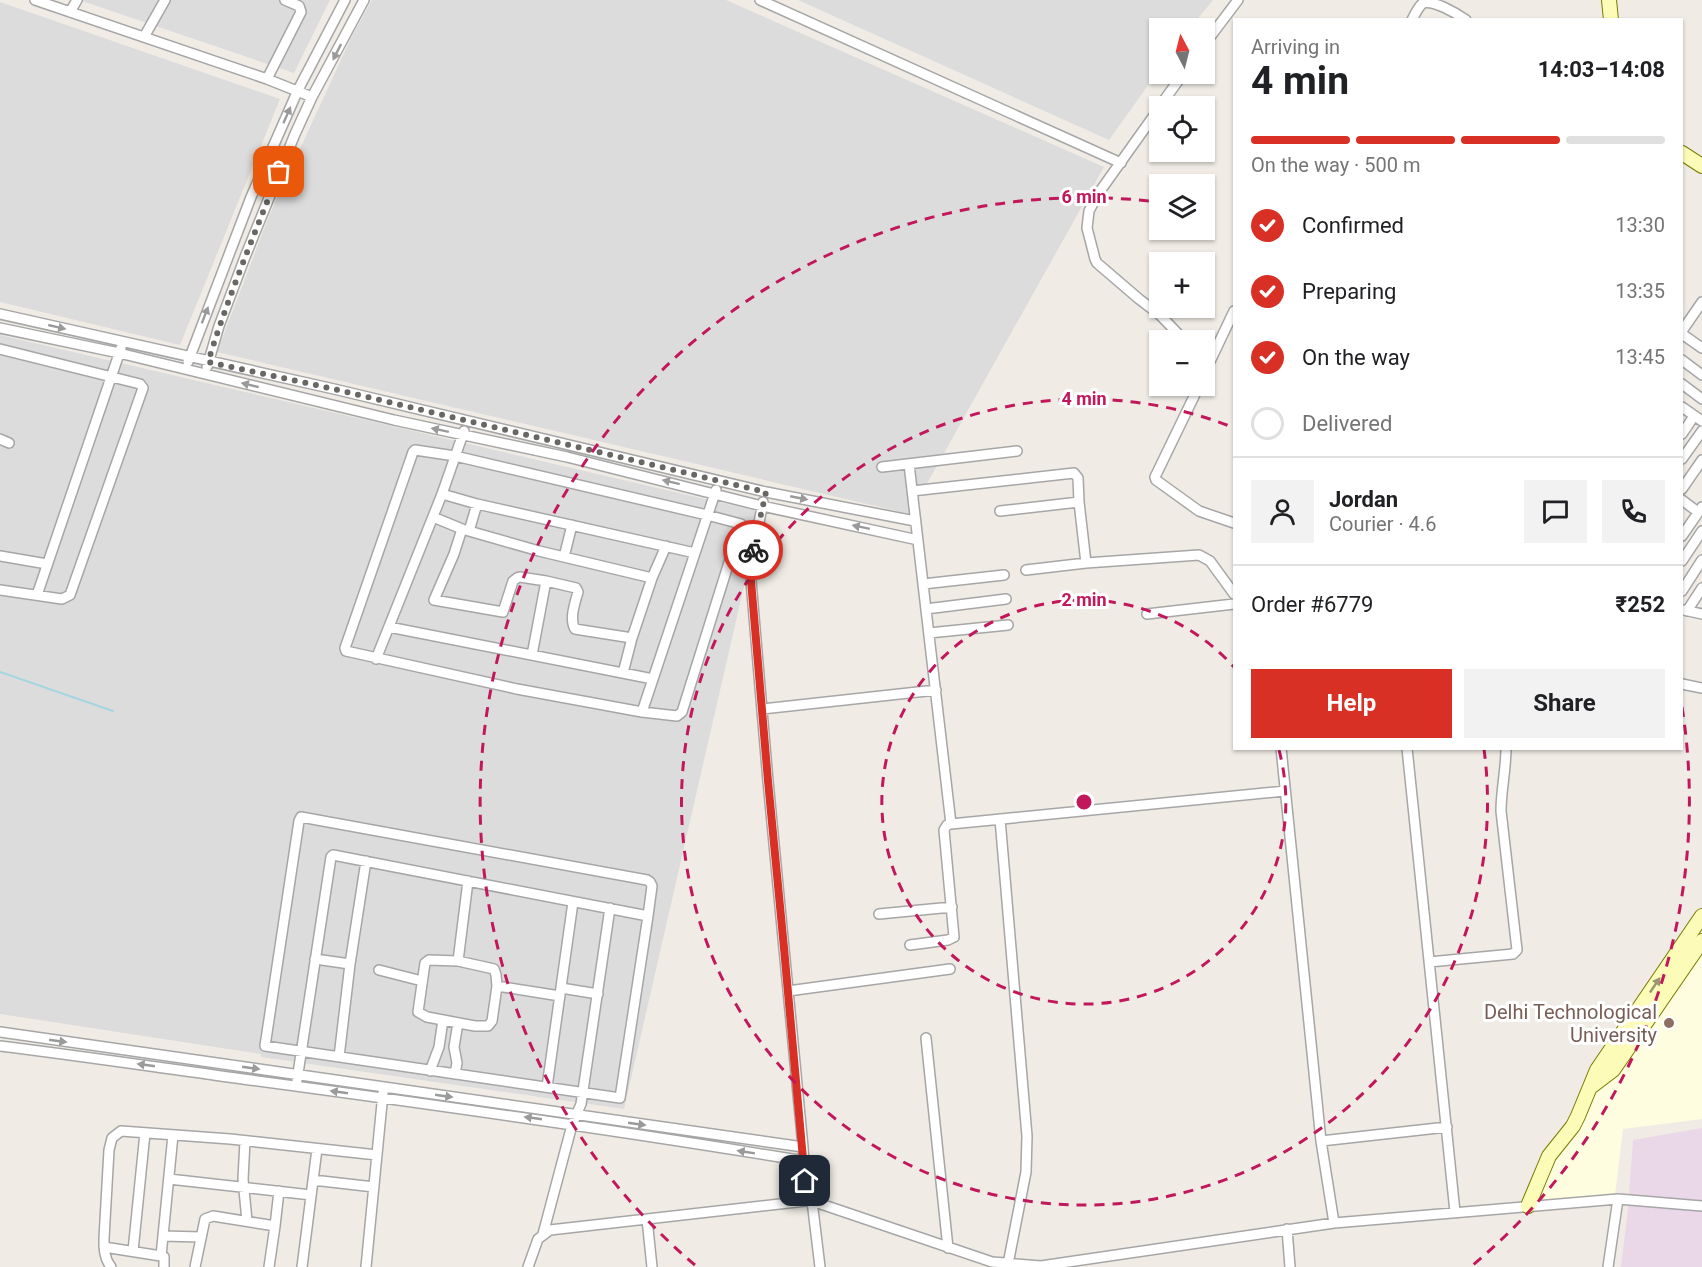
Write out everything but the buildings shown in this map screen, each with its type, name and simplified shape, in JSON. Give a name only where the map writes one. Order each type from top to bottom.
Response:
[{"type":"street","points":[[34,0],[48,2],[70,12],[267,79],[312,97]]},
{"type":"street","points":[[70,12],[77,0]]},
{"type":"street","points":[[144,37],[165,0]]},
{"type":"street","points":[[267,79],[301,12],[299,6],[285,0]]},
{"type":"street","points":[[185,370],[251,197],[298,90],[345,0]]},
{"type":"street","points":[[205,374],[219,326],[294,134],[364,0]]},
{"type":"street","points":[[760,0],[1121,163]]},
{"type":"street","points":[[1215,30],[1238,0]]},
{"type":"street","points":[[1413,18],[1424,2],[1428,0],[1440,2],[1463,18]]},
{"type":"street","points":[[1609,0],[1611,18]]},
{"type":"street","points":[[1149,123],[1098,194],[1089,211],[1088,228],[1095,260],[1174,330]]},
{"type":"street","points":[[1683,154],[1702,166]]},
{"type":"street","points":[[1683,330],[1702,302]]},
{"type":"street","points":[[1215,346],[1233,313]]},
{"type":"street","points":[[0,314],[334,389],[766,492],[915,521]]},
{"type":"street","points":[[0,328],[119,353],[394,420],[567,457],[762,506],[918,540]]},
{"type":"street","points":[[1683,333],[1702,348]]},
{"type":"street","points":[[37,595],[123,342]]},
{"type":"street","points":[[0,350],[140,384],[143,388],[70,595],[62,599],[0,590]]},
{"type":"street","points":[[1683,361],[1702,375]]},
{"type":"street","points":[[1683,385],[1702,399]]},
{"type":"street","points":[[1194,396],[1155,477],[1199,511],[1233,523]]},
{"type":"street","points":[[1683,408],[1698,419],[1683,433]]},
{"type":"street","points":[[376,659],[442,494],[468,422]]},
{"type":"street","points":[[1683,458],[1702,431]]},
{"type":"street","points":[[418,450],[455,456],[708,515],[739,523],[741,527],[682,712],[677,716],[642,712],[517,689],[376,659],[348,652],[345,648],[413,452],[418,450]]},
{"type":"street","points":[[882,467],[1017,451]]},
{"type":"street","points":[[1683,488],[1702,460]]},
{"type":"street","points":[[909,464],[951,824]]},
{"type":"street","points":[[912,491],[1074,474],[1078,478],[1086,563]]},
{"type":"street","points":[[642,712],[721,480]]},
{"type":"street","points":[[766,492],[750,569],[804,1161],[820,1267]]},
{"type":"street","points":[[442,494],[695,553]]},
{"type":"street","points":[[1683,500],[1700,509],[1684,529]]},
{"type":"street","points":[[1000,511],[1079,502]]},
{"type":"street","points":[[477,504],[434,600],[503,612],[513,581],[520,576],[572,586],[577,590],[572,617],[575,629],[632,638]]},
{"type":"street","points":[[433,517],[466,530],[652,578]]},
{"type":"street","points":[[564,556],[572,525]]},
{"type":"street","points":[[1683,560],[1702,531]]},
{"type":"street","points":[[623,673],[652,578],[666,546]]},
{"type":"street","points":[[1026,570],[1199,555],[1210,561],[1233,593]]},
{"type":"street","points":[[0,556],[47,564]]},
{"type":"street","points":[[1683,589],[1702,560]]},
{"type":"street","points":[[923,584],[1004,575]]},
{"type":"street","points":[[532,655],[546,581]]},
{"type":"street","points":[[1702,588],[1684,610],[1702,614]]},
{"type":"street","points":[[926,609],[1006,599]]},
{"type":"street","points":[[1147,614],[1233,604]]},
{"type":"street","points":[[929,633],[1008,625]]},
{"type":"street","points":[[389,627],[653,679]]},
{"type":"street","points":[[1683,684],[1702,688]]},
{"type":"street","points":[[762,709],[936,690]]},
{"type":"street","points":[[1281,750],[1321,1141],[1334,1223]]},
{"type":"street","points":[[1407,750],[1455,1212]]},
{"type":"street","points":[[1429,962],[1513,954],[1517,950],[1501,812],[1506,750]]},
{"type":"street","points":[[910,945],[952,939],[954,933],[944,830],[947,825],[1285,791]]},
{"type":"street","points":[[301,817],[647,880],[652,886],[620,1098],[301,1052],[265,1045],[301,817]]},
{"type":"street","points":[[1000,819],[1028,1136],[1026,1172],[1008,1264]]},
{"type":"street","points":[[296,1086],[331,856],[334,854],[648,916]]},
{"type":"street","points":[[339,1057],[366,861]]},
{"type":"street","points":[[458,961],[468,881]]},
{"type":"street","points":[[547,1087],[573,902]]},
{"type":"street","points":[[879,914],[952,907]]},
{"type":"street","points":[[543,1234],[574,1120],[581,1104],[610,908]]},
{"type":"street","points":[[1528,1206],[1549,1156],[1573,1126],[1597,1070],[1702,916]]},
{"type":"street","points":[[1590,1088],[1613,1070],[1702,941]]},
{"type":"street","points":[[315,959],[350,964]]},
{"type":"street","points":[[426,961],[458,961],[494,969],[497,986],[492,1021],[488,1026],[475,1026],[427,1017],[418,1012],[422,981],[426,961]]},
{"type":"street","points":[[788,991],[950,969]]},
{"type":"street","points":[[379,970],[422,981]]},
{"type":"street","points":[[497,986],[598,994]]},
{"type":"street","points":[[430,1071],[439,1047],[443,1020]]},
{"type":"street","points":[[455,1074],[457,1063],[454,1047],[458,1023]]},
{"type":"street","points":[[0,1032],[384,1087],[804,1161]]},
{"type":"street","points":[[926,1038],[948,1248]]},
{"type":"street","points":[[0,1046],[382,1098],[803,1147]]},
{"type":"street","points":[[366,1267],[384,1087]]},
{"type":"street","points":[[1321,1141],[1447,1127]]},
{"type":"street","points":[[111,1267],[106,1259],[104,1247],[109,1150],[112,1138],[121,1131],[377,1155]]},
{"type":"street","points":[[133,1251],[145,1133]]},
{"type":"street","points":[[161,1256],[173,1135]]},
{"type":"street","points":[[245,1141],[244,1187],[247,1221]]},
{"type":"street","points":[[302,1267],[317,1149]]},
{"type":"street","points":[[169,1179],[311,1195]]},
{"type":"street","points":[[313,1180],[374,1187]]},
{"type":"street","points":[[269,1267],[279,1191]]},
{"type":"street","points":[[1608,1267],[1618,1199]]},
{"type":"street","points":[[528,1267],[538,1239],[550,1230],[809,1201],[992,1262],[1041,1266],[1287,1229],[1455,1212],[1618,1199],[1702,1206]]},
{"type":"street","points":[[195,1267],[204,1221],[209,1216],[275,1226]]},
{"type":"street","points":[[646,1219],[652,1267]]},
{"type":"street","points":[[1287,1229],[1290,1267]]},
{"type":"street","points":[[163,1236],[201,1237]]},
{"type":"street","points":[[104,1247],[161,1256],[165,1260],[164,1267]]},
{"type":"shaded area","points":[[79,0],[330,0],[294,73]]},
{"type":"shaded area","points":[[372,0],[726,0],[1104,167],[910,514],[217,352],[269,216],[352,36]]},
{"type":"shaded area","points":[[798,0],[1213,0],[1198,18],[1149,18],[1149,84],[1109,140]]},
{"type":"shaded area","points":[[0,2],[280,99],[180,345],[0,302]]},
{"type":"shaded area","points":[[0,335],[761,512],[624,1109],[261,1057],[261,1054],[0,1014]]},
{"type":"shaded area","name":"Delhi Technological University","points":[[1702,928],[1702,1119],[1623,1129],[1615,1194],[1528,1206],[1552,1145]]},
{"type":"shaded area","points":[[1702,1128],[1702,1267],[1621,1267],[1633,1140]]},
{"type":"waterway","points":[[0,672],[113,711]]},
{"type":"way so far","points":[[279,172],[219,326],[208,362],[334,389],[766,492],[753,550]]},
{"type":"place","name":"Delhi Technological University","points":[[1669,1023]]},
{"type":"route","points":[[753,550],[750,569],[805,1181]]}]
